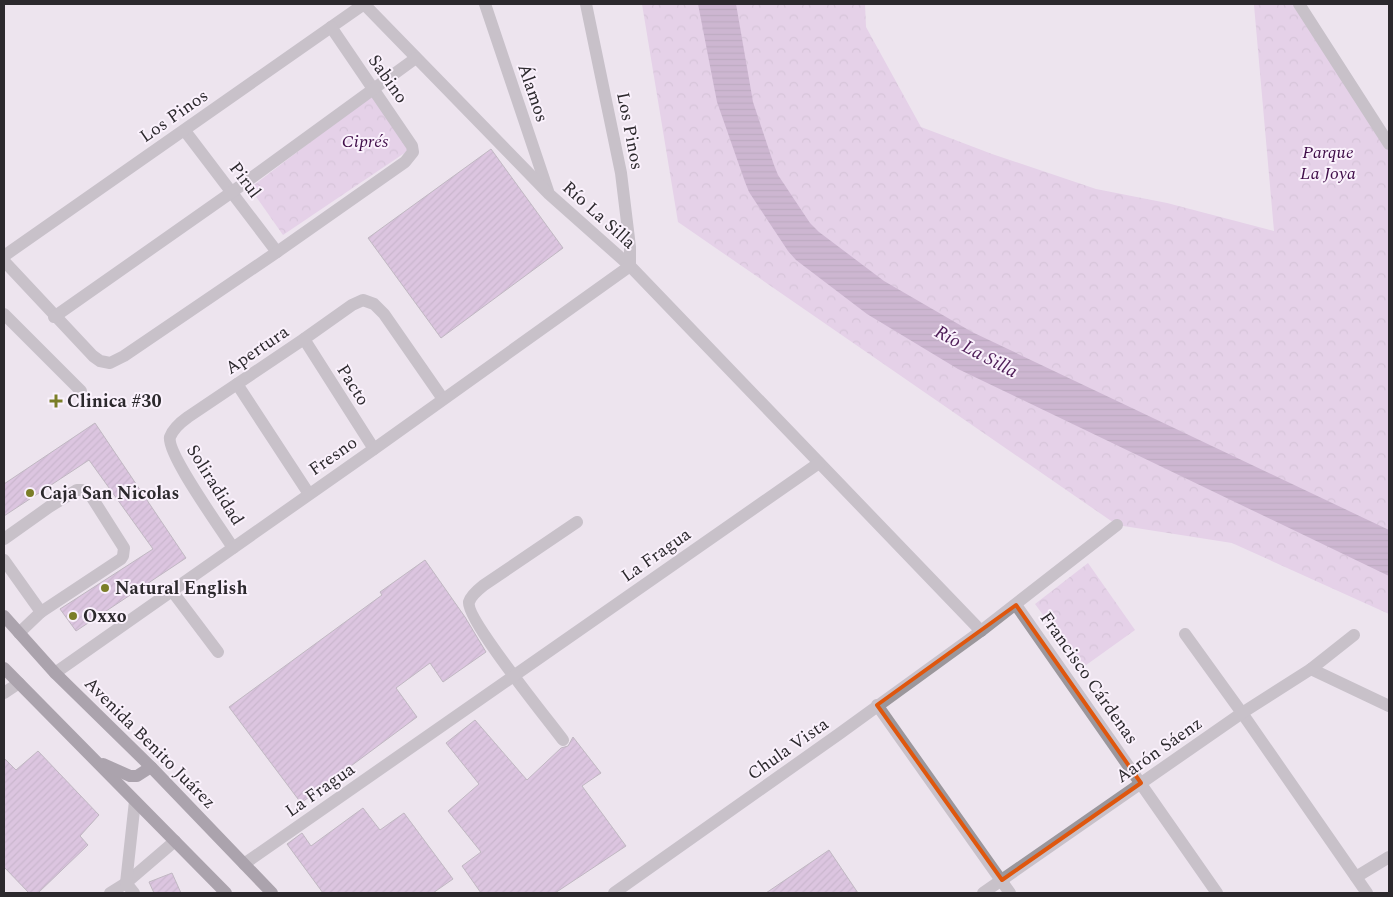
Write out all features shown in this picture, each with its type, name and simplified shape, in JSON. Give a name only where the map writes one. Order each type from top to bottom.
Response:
[{"type":"main road","name":"Avenida Benito Juárez","points":[[4,616],[55,673],[151,767],[272,893]]},
{"type":"main road","points":[[4,668],[226,893]]},
{"type":"main road","points":[[96,761],[130,776],[137,776],[151,767]]},
{"type":"street","name":"Los Pinos","points":[[4,256],[364,4]]},
{"type":"street","name":"Río La Silla","points":[[364,4],[549,194],[630,266],[981,632]]},
{"type":"street","name":"Álamos","points":[[484,4],[549,194]]},
{"type":"street","name":"Los Pinos","points":[[586,4],[621,173],[630,247],[630,266]]},
{"type":"street","points":[[1299,4],[1389,144]]},
{"type":"street","name":"Sabino","points":[[277,252],[404,162],[413,152],[411,143],[331,27]]},
{"type":"street","points":[[54,316],[232,192],[416,58]]},
{"type":"street","name":"Pirul","points":[[185,131],[277,252]]},
{"type":"street","points":[[4,261],[93,356],[100,361],[110,363],[124,356],[277,252]]},
{"type":"street","name":"Fresno","points":[[55,673],[630,266]]},
{"type":"street","name":"Apertura","points":[[170,438],[174,430],[188,417],[358,301],[369,301],[384,314],[443,398]]},
{"type":"street","points":[[4,314],[81,391]]},
{"type":"street","name":"Pacto","points":[[304,339],[374,449]]},
{"type":"street","points":[[237,384],[309,494]]},
{"type":"street","name":"Soliradidad","points":[[170,438],[171,447],[181,468],[233,548]]},
{"type":"street","name":"La Fragua","points":[[244,864],[819,463]]},
{"type":"street","points":[[4,539],[49,507],[77,490],[82,490],[91,496],[123,545],[124,553],[120,559],[41,612],[19,633]]},
{"type":"street","points":[[563,740],[514,676],[476,621],[471,613],[469,602],[484,585],[577,522]]},
{"type":"street","points":[[981,632],[1117,526]]},
{"type":"street","points":[[4,560],[41,612]]},
{"type":"street","points":[[172,591],[218,652]]},
{"type":"street","name":"Francisco Cárdenas","points":[[1016,605],[1218,893]]},
{"type":"street","name":"Chula Vista","points":[[614,893],[981,632]]},
{"type":"street","points":[[1185,634],[1367,893]]},
{"type":"street","name":"Aarón Sáenz","points":[[983,893],[1242,713],[1311,669],[1354,635]]},
{"type":"street","points":[[1311,669],[1389,706]]},
{"type":"street","points":[[4,693],[19,683]]},
{"type":"street","points":[[877,705],[1010,893]]},
{"type":"street","points":[[130,888],[135,801]]},
{"type":"street","points":[[110,893],[130,888],[175,841]]},
{"type":"street","points":[[1356,878],[1389,856]]},
{"type":"highlighted area","points":[[1016,605],[1141,783],[1002,880],[877,705]]},
{"type":"green space","name":"Parque La Joya","points":[[642,4],[865,4],[866,27],[921,127],[992,154],[1096,189],[1167,203],[1274,231],[1254,4],[1298,4],[1389,144],[1389,614],[1232,543],[1117,525],[678,222]]},
{"type":"green space","name":"Ciprés","points":[[372,95],[412,148],[283,235],[250,188]]},
{"type":"green space","points":[[1088,563],[1135,630],[1082,668],[1035,604]]},
{"type":"water","points":[[698,4],[736,4],[753,102],[774,165],[778,175],[810,223],[819,232],[884,281],[972,332],[1389,530],[1389,576],[958,369],[867,314],[796,260],[749,192],[745,182],[717,102]]},
{"type":"building","points":[[491,149],[563,248],[441,338],[368,238]]},
{"type":"building","points":[[95,423],[186,558],[76,631],[60,609],[153,549],[89,460],[4,516],[4,484]]},
{"type":"building","points":[[425,560],[465,617],[486,652],[443,682],[430,663],[396,688],[417,717],[301,803],[229,707],[382,595],[380,592]]},
{"type":"building","points":[[475,720],[527,780],[561,748],[568,746],[573,737],[601,773],[582,786],[626,846],[555,893],[481,893],[462,866],[481,852],[448,811],[479,784],[446,743]]},
{"type":"building","points":[[38,751],[99,815],[80,836],[88,845],[38,893],[29,893],[4,867],[4,758],[16,770]]},
{"type":"building","points":[[363,808],[380,830],[404,813],[453,879],[433,893],[323,893],[287,844],[302,833],[311,846]]},
{"type":"building","points":[[829,850],[858,893],[766,893]]},
{"type":"building","points":[[172,873],[181,893],[154,893],[149,882]]},
{"type":"place","name":"Clinica #30","points":[[56,401]]},
{"type":"place","name":"Caja San Nicolas","points":[[30,493]]},
{"type":"place","name":"Natural English","points":[[105,588]]},
{"type":"place","name":"Oxxo","points":[[73,616]]}]
